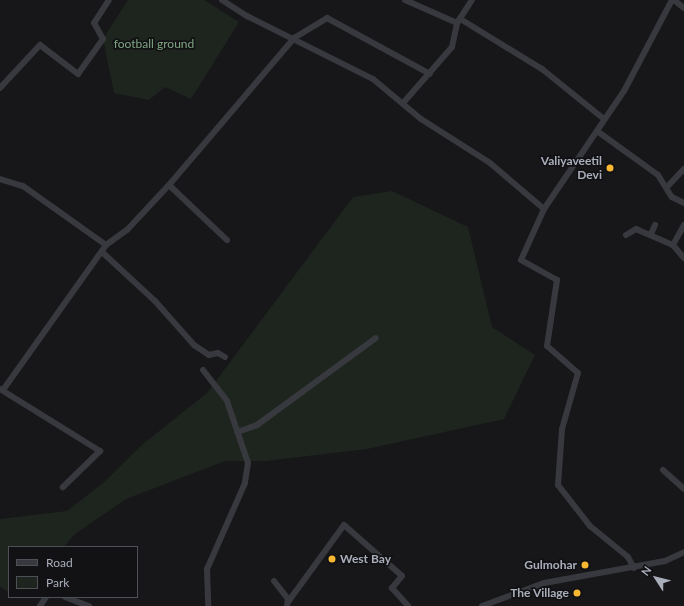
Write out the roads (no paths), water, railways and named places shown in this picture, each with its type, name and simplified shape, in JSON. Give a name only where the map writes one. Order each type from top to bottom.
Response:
[{"type":"street","points":[[0,88],[40,45],[78,74],[103,39],[94,23],[109,0]]},
{"type":"street","points":[[222,0],[294,38],[339,59],[404,102],[420,118],[490,163],[544,210]]},
{"type":"street","points":[[405,0],[459,21],[554,77],[604,119]]},
{"type":"street","points":[[404,102],[452,47],[459,21],[472,0]]},
{"type":"street","points":[[634,568],[628,557],[590,526],[558,485],[562,429],[578,373],[547,346],[557,280],[521,260],[544,210],[624,91],[673,0],[684,8]]},
{"type":"street","points":[[63,487],[100,451],[1,389],[106,245],[127,230],[169,185],[294,38],[327,18],[430,74]]},
{"type":"street","points":[[597,131],[658,175],[672,197],[684,203]]},
{"type":"street","points":[[667,187],[684,169]]},
{"type":"street","points":[[0,179],[23,186],[106,245]]},
{"type":"street","points":[[169,185],[227,240]]},
{"type":"street","points":[[651,234],[655,225]]},
{"type":"street","points":[[673,245],[684,225]]},
{"type":"street","points":[[626,235],[636,229],[651,234],[673,245],[684,258]]},
{"type":"street","points":[[102,252],[155,301],[194,345],[209,355],[218,353],[225,357]]},
{"type":"street","points":[[238,432],[257,425],[376,338]]},
{"type":"street","points":[[203,370],[227,401],[238,432],[248,468],[207,569],[208,606]]},
{"type":"street","points":[[663,470],[684,489]]},
{"type":"street","points":[[274,582],[288,604],[344,525],[402,576],[392,588],[408,606]]},
{"type":"street","points":[[482,606],[544,583],[634,568],[665,561],[684,552]]},
{"type":"street","points":[[68,598],[89,606]]},
{"type":"place","name":"Valiyaveetil Devi","points":[[610,168]]},
{"type":"place","name":"West Bay","points":[[332,559]]},
{"type":"place","name":"Gulmohar","points":[[585,565]]},
{"type":"place","name":"The Village","points":[[577,593]]},
{"type":"park label","name":"football ground","points":[[154,44]]}]
